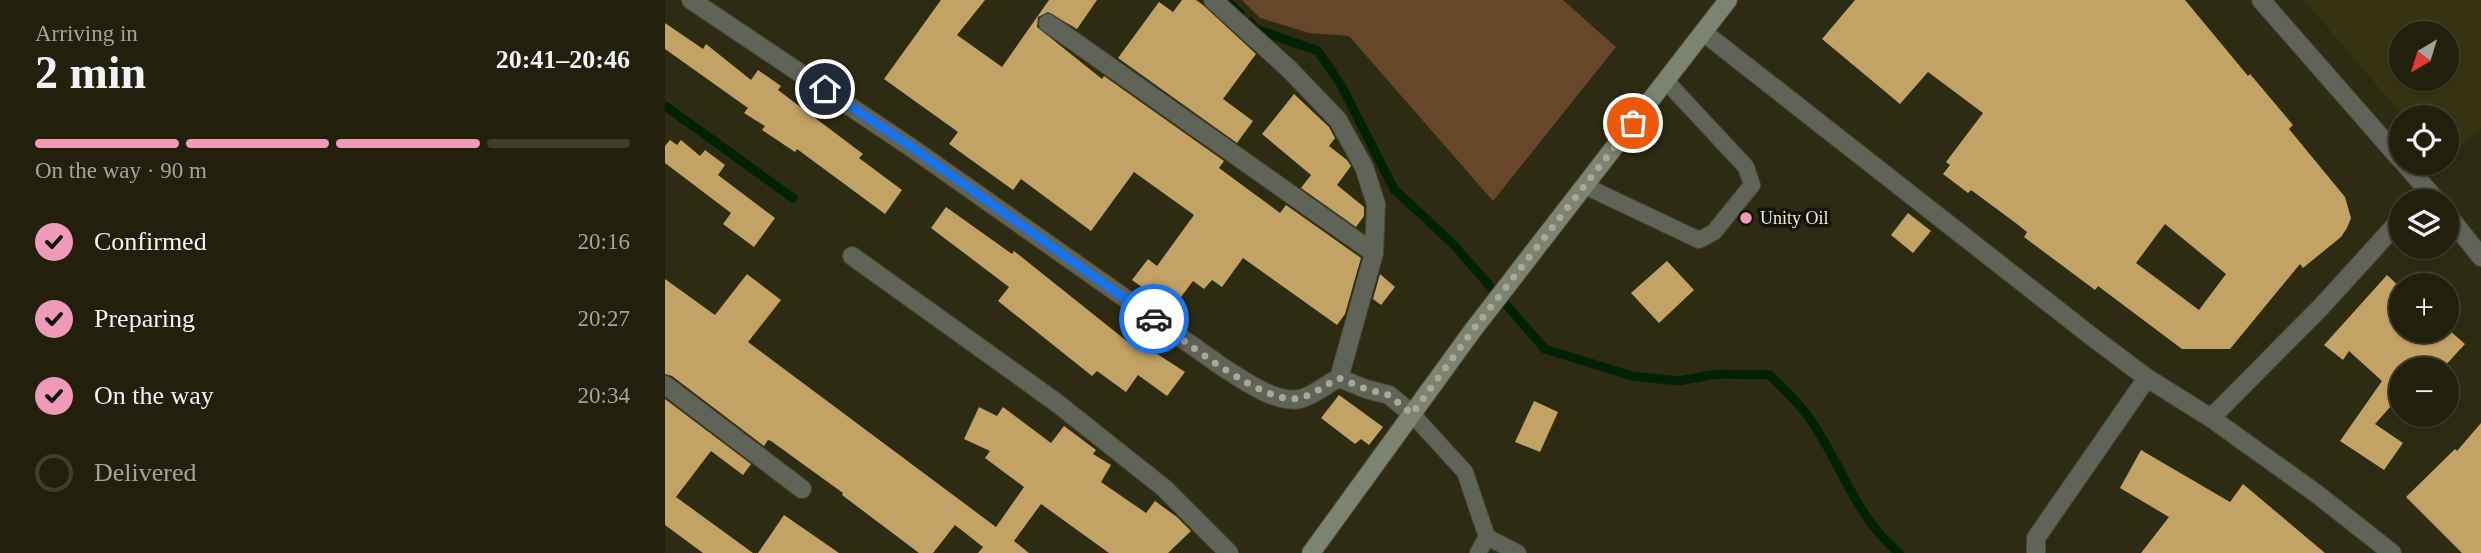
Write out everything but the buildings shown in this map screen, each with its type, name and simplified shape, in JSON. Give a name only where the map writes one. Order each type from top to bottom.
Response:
[{"type":"street","points":[[691,0],[909,145],[1224,368],[1257,389],[1277,396],[1299,399],[1339,378],[1374,253],[1376,204],[1364,167],[1338,120],[1289,69],[1213,0]]},
{"type":"street","points":[[1311,553],[1473,330],[1728,0]]},
{"type":"street","points":[[2261,0],[2389,146]]},
{"type":"street","points":[[1048,23],[1374,253]]},
{"type":"street","points":[[1703,32],[2147,378],[2211,418],[2317,494],[2392,553]]},
{"type":"street","points":[[2459,229],[2481,257]]},
{"type":"street","points":[[2211,418],[2321,307],[2389,232]]},
{"type":"street","points":[[852,256],[1068,412],[1164,488],[1229,553]]},
{"type":"street","points":[[1339,378],[1389,395],[1412,414]]},
{"type":"street","points":[[2036,553],[2036,538],[2147,378]]},
{"type":"street","points":[[665,385],[802,489]]},
{"type":"lane","points":[[1585,186],[1699,240],[1714,232],[1752,185],[1746,167],[1666,81]]},
{"type":"lane","points":[[1412,414],[1465,472],[1487,537],[1518,553]]},
{"type":"lane","points":[[1478,553],[1487,537]]},
{"type":"shaded area","points":[[1242,0],[1563,0],[1616,47],[1493,201],[1349,36],[1309,33],[1260,18]]},
{"type":"shaded area","points":[[2304,0],[2481,0],[2481,128],[2459,148],[2459,105],[2394,105]]},
{"type":"waterway","points":[[1226,0],[1240,13]]},
{"type":"waterway","points":[[1250,22],[1256,29],[1318,51],[1341,85],[1394,189],[1453,244],[1545,349],[1632,376],[1678,381],[1717,374],[1770,375],[1810,419],[1860,507],[1884,539],[1899,553]]},
{"type":"waterway","points":[[665,106],[793,198]]},
{"type":"way so far","points":[[1154,319],[1257,389],[1277,396],[1299,399],[1339,378],[1389,395],[1412,414],[1473,330],[1633,123]]},
{"type":"place","name":"Unity Oil","points":[[1746,218]]},
{"type":"route","points":[[825,89],[909,145],[1154,319]]}]
